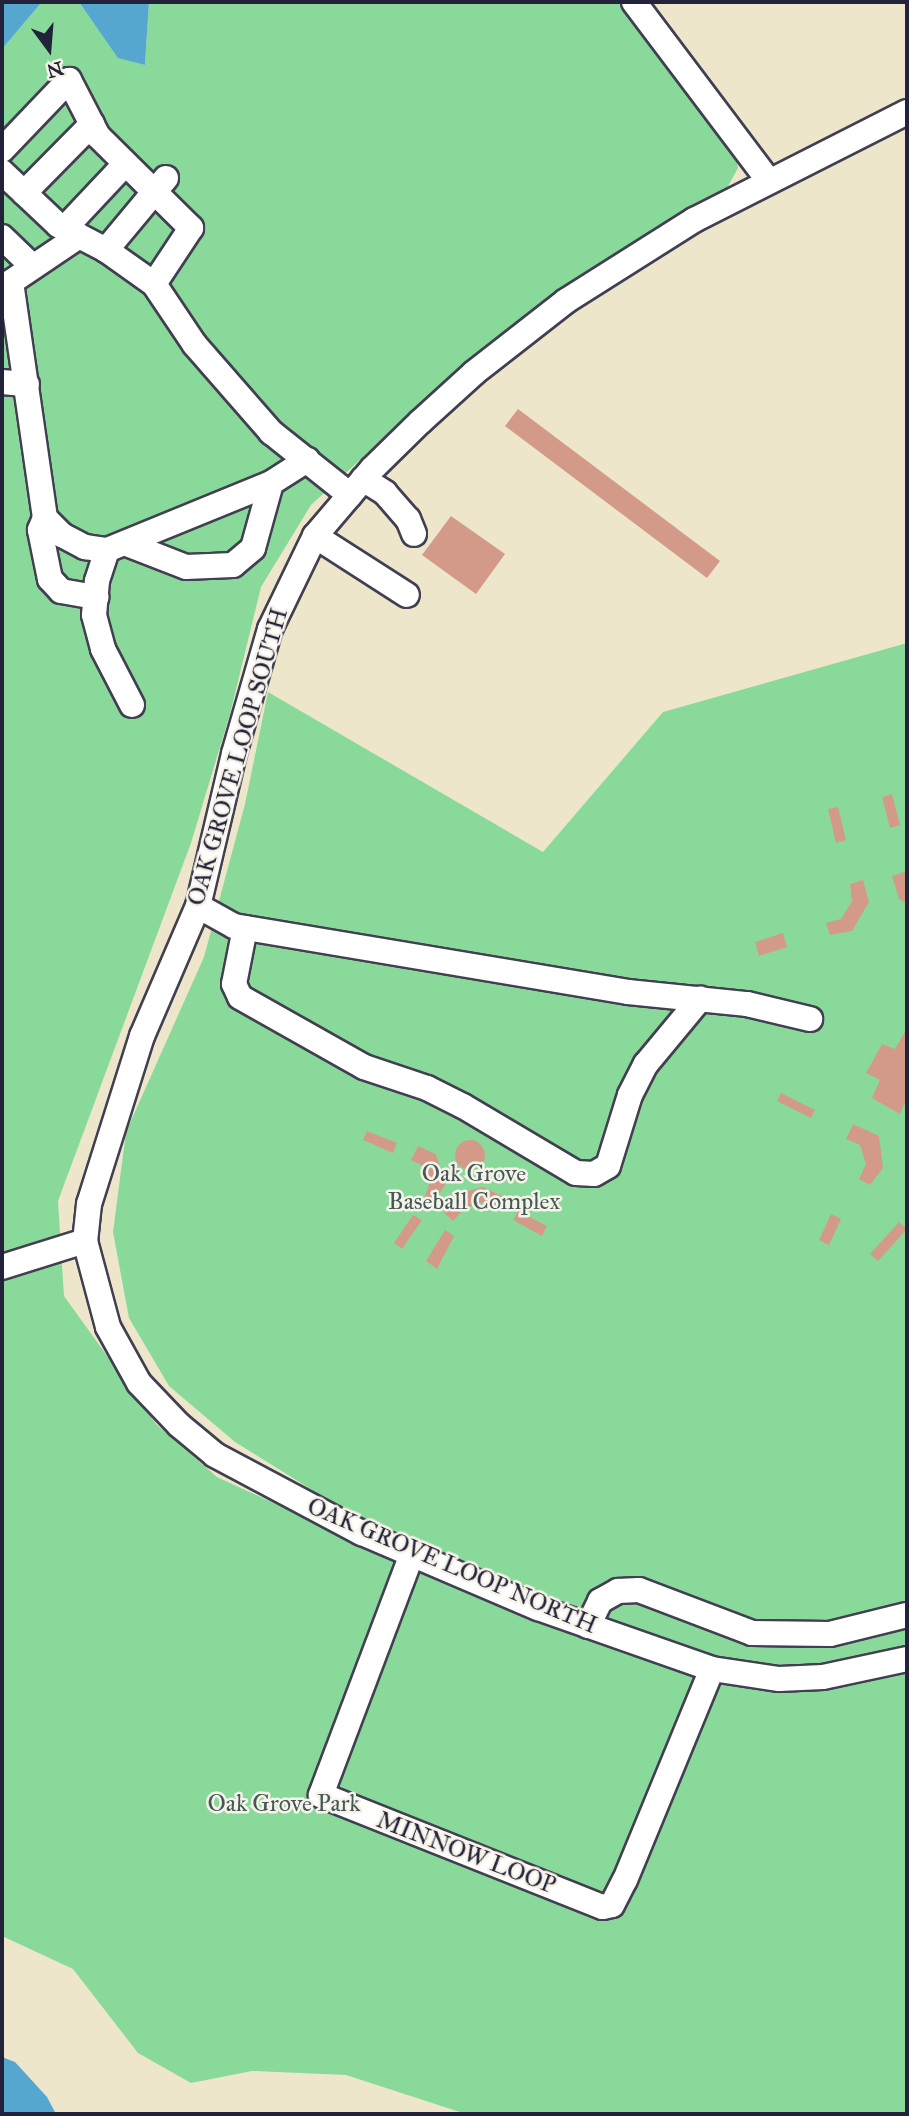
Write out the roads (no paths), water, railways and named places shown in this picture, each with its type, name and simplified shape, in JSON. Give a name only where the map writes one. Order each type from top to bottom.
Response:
[{"type":"street","points":[[634,2],[769,181]]},
{"type":"street","points":[[652,26],[658,2]]},
{"type":"street","points":[[2,150],[69,80],[92,124],[125,164],[160,186],[191,228],[154,285]]},
{"type":"street","name":"OAK GROVE LOOP SOUTH","points":[[85,1241],[89,1204],[142,1036],[198,906],[234,754],[270,629],[315,536],[357,487],[474,373],[566,301],[694,220],[907,112]]},
{"type":"street","points":[[24,193],[92,124]]},
{"type":"street","points":[[96,597],[61,591],[50,579],[40,530],[45,518],[27,384],[6,285],[33,267],[72,232],[125,164]]},
{"type":"street","points":[[2,172],[72,232],[106,250],[154,285],[195,345],[271,432],[307,460],[357,487],[385,494],[408,519],[414,534]]},
{"type":"street","points":[[106,250],[160,186]]},
{"type":"street","points":[[2,237],[33,267]]},
{"type":"street","points":[[2,382],[27,384]]},
{"type":"street","points":[[132,705],[103,649],[94,615],[96,597],[117,547],[271,483],[307,460]]},
{"type":"street","points":[[45,518],[62,535],[85,547],[117,547],[186,567],[233,565],[253,548],[271,483]]},
{"type":"street","points":[[315,536],[407,595]]},
{"type":"street","points":[[198,906],[220,921],[245,928],[628,992],[747,1004],[810,1019]]},
{"type":"street","points":[[245,928],[234,984],[240,997],[364,1067],[427,1088],[463,1106],[576,1173],[594,1174],[608,1166],[630,1095],[646,1065],[700,999]]},
{"type":"street","points":[[2,1267],[85,1241]]},
{"type":"street","name":"OAK GROVE LOOP NORTH","points":[[85,1241],[108,1326],[139,1383],[179,1425],[215,1455],[268,1485],[412,1554],[588,1626],[712,1669],[779,1679],[823,1677],[907,1659]]},
{"type":"street","name":"MINNOW LOOP","points":[[412,1554],[321,1795],[603,1907],[612,1905],[625,1880],[712,1669]]},
{"type":"street","points":[[588,1626],[600,1601],[618,1591],[639,1590],[752,1633],[830,1634],[907,1615]]},
{"type":"water","points":[[2,2],[49,2],[41,3],[2,49]]},
{"type":"water","points":[[79,2],[149,2],[145,65],[118,58]]},
{"type":"water","points":[[2,2057],[15,2062],[47,2097],[56,2114],[2,2114]]},
{"type":"park label","name":"Oak Grove Baseball Complex","points":[[474,1188]]},
{"type":"park label","name":"Oak Grove Park","points":[[284,1804]]}]
